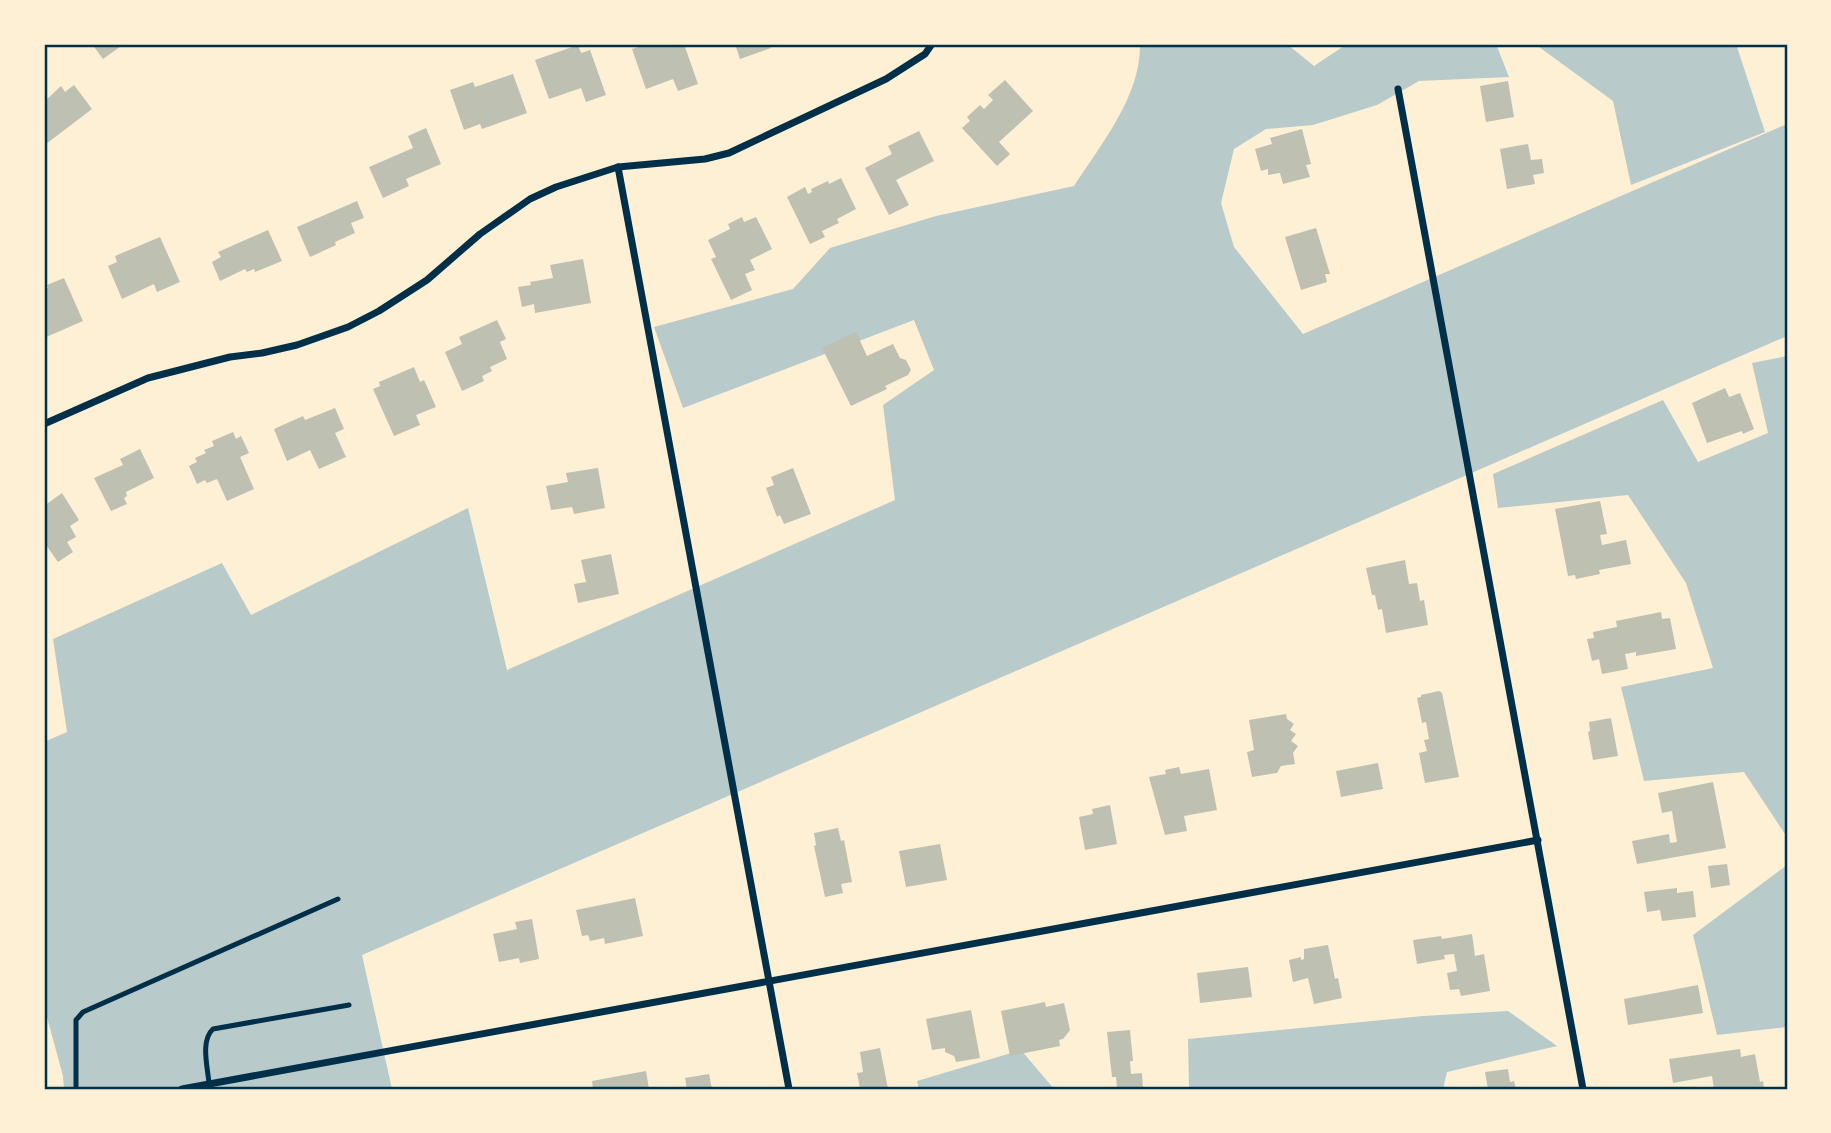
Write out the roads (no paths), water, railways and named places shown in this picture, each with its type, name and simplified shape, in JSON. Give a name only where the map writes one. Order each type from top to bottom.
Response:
[{"type":"street","points":[[44,424],[148,378],[230,357],[297,345],[348,327],[427,280],[480,234],[530,199],[573,181],[618,167],[705,159],[729,153],[886,79],[925,54],[932,44]]},
{"type":"street","points":[[1398,89],[1583,1089]]},
{"type":"street","points":[[618,167],[789,1089]]},
{"type":"street","points":[[182,1089],[1538,840]]},
{"type":"lane","points":[[76,1089],[76,1020],[83,1012],[338,899]]},
{"type":"lane","points":[[209,1084],[206,1042],[208,1034],[214,1030],[349,1005]]}]
